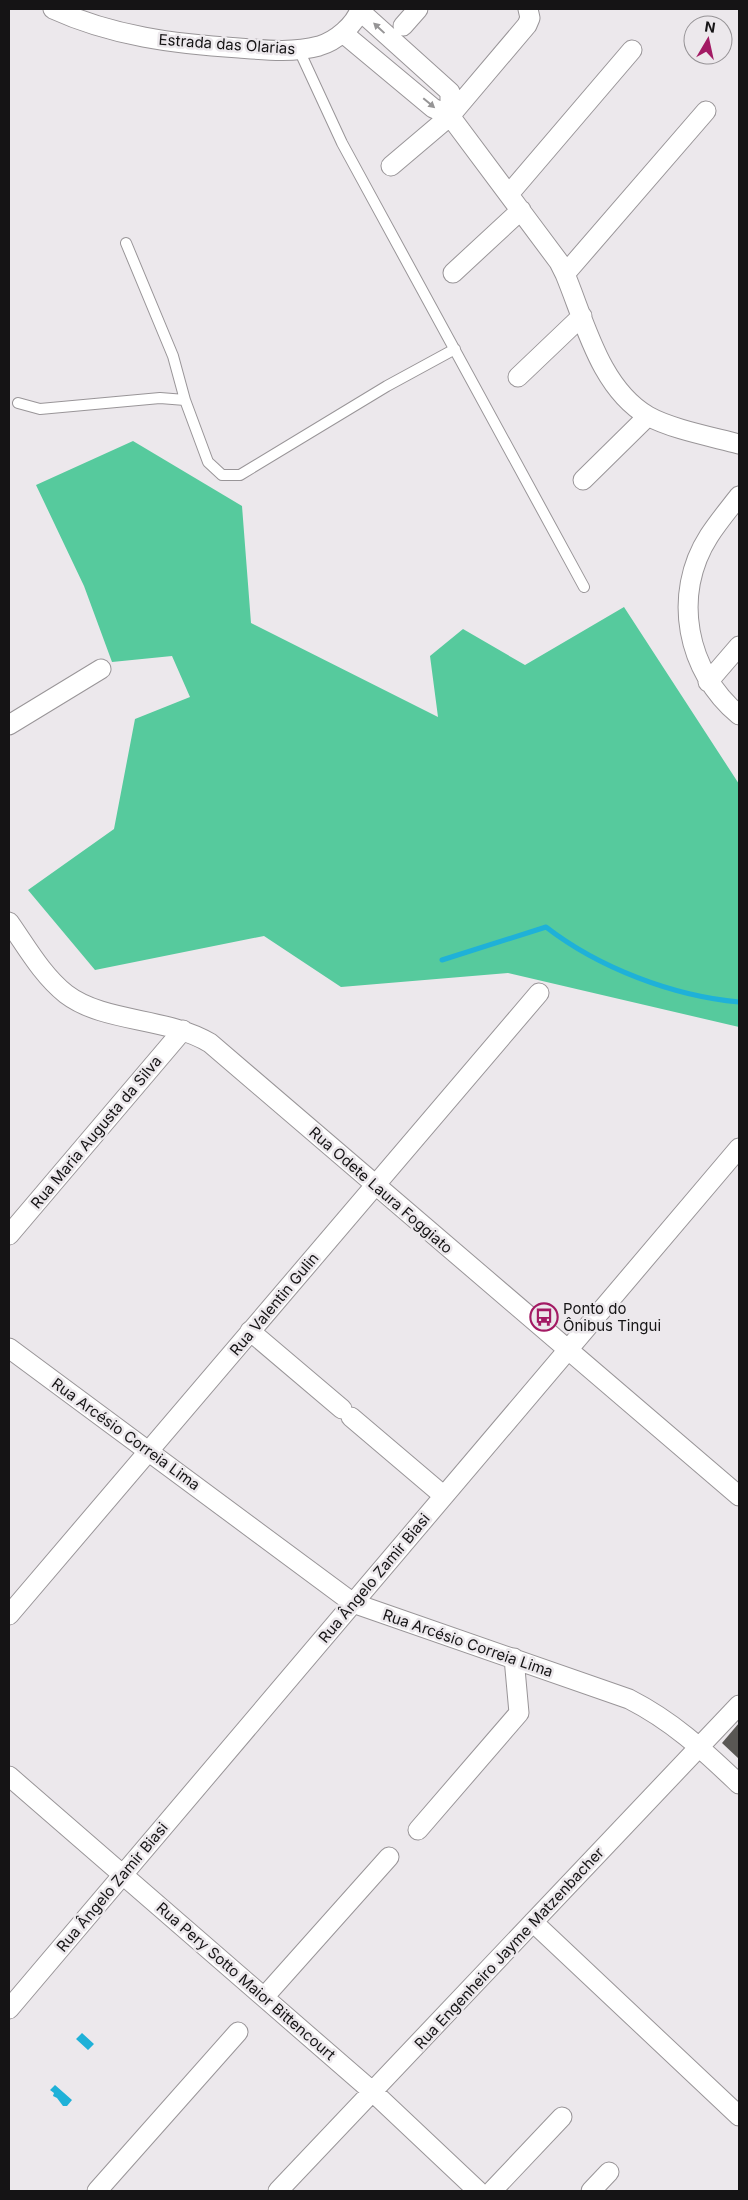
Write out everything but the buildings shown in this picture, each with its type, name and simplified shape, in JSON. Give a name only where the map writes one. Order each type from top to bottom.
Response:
[{"type":"street","name":"Estrada das Olarias","points":[[53,9],[96,25],[159,41],[262,50],[299,50],[321,45],[343,33],[360,10]]},
{"type":"street","points":[[403,26],[418,9]]},
{"type":"street","points":[[391,166],[450,116],[527,25],[530,18],[528,9]]},
{"type":"street","points":[[360,10],[450,92],[450,116]]},
{"type":"street","points":[[343,33],[390,70],[433,108],[450,116],[521,210],[565,274],[602,364],[612,383],[648,416],[739,444]]},
{"type":"street","points":[[509,194],[632,50]]},
{"type":"street","points":[[390,70],[407,52]]},
{"type":"street","points":[[565,274],[706,112]]},
{"type":"street","points":[[453,273],[521,210]]},
{"type":"street","points":[[518,377],[582,316]]},
{"type":"street","points":[[583,480],[648,416]]},
{"type":"street","points":[[739,496],[708,536],[699,554],[688,604],[689,633],[696,657],[708,682],[719,696],[739,715]]},
{"type":"street","points":[[708,682],[739,646]]},
{"type":"street","points":[[9,725],[101,669]]},
{"type":"street","name":"Rua Odete Laura Foggiato","points":[[9,922],[49,978],[66,994],[87,1005],[114,1014],[183,1030],[210,1043],[739,1496]]},
{"type":"street","name":"Rua Valentin Gulin","points":[[9,1615],[539,992]]},
{"type":"street","name":"Rua Maria Augusta da Silva","points":[[9,1235],[183,1030]]},
{"type":"street","name":"Rua Ângelo Zamir Biasi","points":[[9,2009],[739,1148]]},
{"type":"street","points":[[250,1332],[444,1496]]},
{"type":"street","name":"Rua Arcésio Correia Lima","points":[[9,1348],[353,1603],[629,1699],[671,1723],[700,1746],[739,1784]]},
{"type":"street","points":[[418,1830],[519,1713],[514,1658]]},
{"type":"street","name":"Rua Engenheiro Jayme Matzenbacher","points":[[278,2191],[739,1705]]},
{"type":"street","name":"Rua Pery Sotto Maior Bittencourt","points":[[9,1776],[265,1996],[373,2092],[478,2191]]},
{"type":"street","points":[[265,1996],[390,1857]]},
{"type":"street","points":[[533,1922],[739,2116]]},
{"type":"street","points":[[97,2191],[238,2032]]},
{"type":"street","points":[[492,2191],[562,2117]]},
{"type":"street","points":[[591,2191],[608,2172]]},
{"type":"lane","points":[[299,50],[342,143],[584,587]]},
{"type":"lane","points":[[126,243],[173,356],[185,400],[208,462],[222,475],[240,475],[387,386],[455,349]]},
{"type":"lane","points":[[18,403],[40,409],[160,398],[185,400]]},
{"type":"green space","points":[[133,441],[242,506],[251,623],[438,717],[430,656],[463,629],[525,665],[624,607],[739,784],[739,1027],[508,973],[341,987],[264,936],[95,970],[28,890],[114,829],[135,719],[190,697],[172,656],[112,662],[84,586],[36,485]]},
{"type":"water","points":[[82,2033],[94,2044],[88,2050],[76,2039]]},
{"type":"water","points":[[55,2085],[72,2100],[67,2106],[63,2106],[53,2096],[54,2093],[50,2090]]},
{"type":"waterway","points":[[442,960],[546,927],[589,955],[638,978],[688,994],[739,1002]]},
{"type":"place","name":"Ponto do Ônibus Tingui","points":[[544,1317]]}]
